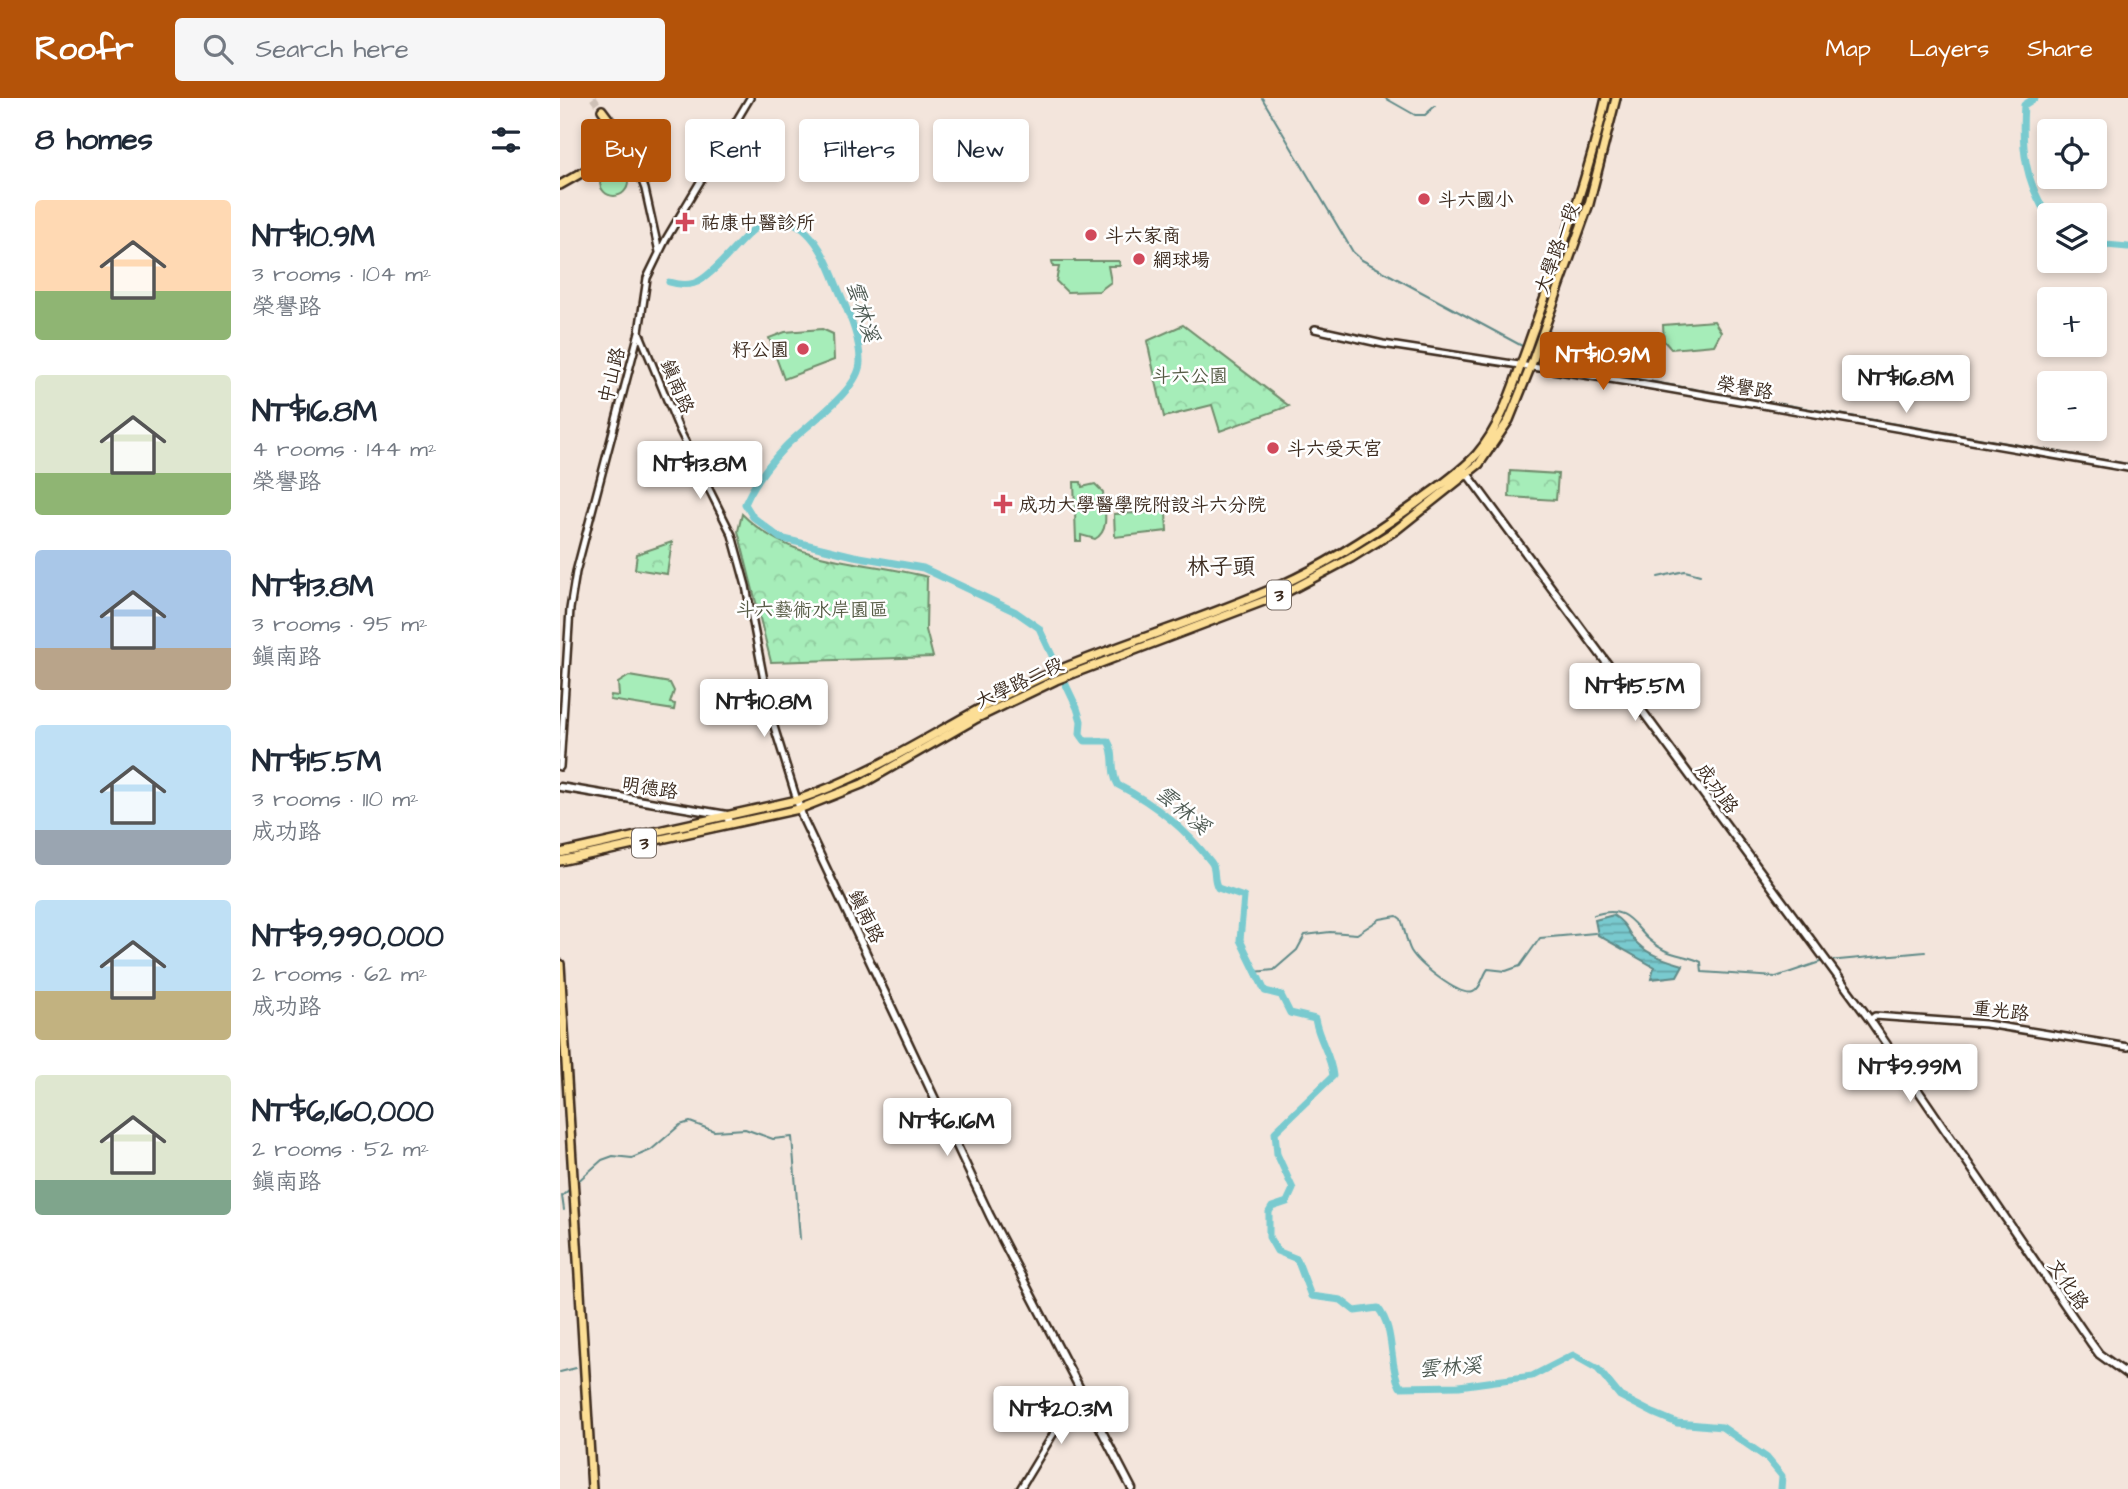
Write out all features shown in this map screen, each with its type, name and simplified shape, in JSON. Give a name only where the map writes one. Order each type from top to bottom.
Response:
[{"type":"main road","name":"大學路一段","points":[[1465,470],[1493,431],[1521,366],[1580,201],[1606,98]]},
{"type":"main road","name":"大學路一段","points":[[1465,470],[1483,460],[1501,434],[1530,368],[1589,204],[1616,98]]},
{"type":"main road","points":[[602,110],[609,119]]},
{"type":"main road","points":[[560,185],[581,173]]},
{"type":"main road","name":"大學路二段","points":[[560,853],[728,819],[799,809],[861,780],[1054,677],[1311,575],[1465,470]]},
{"type":"main road","name":"成功路","points":[[1465,470],[1870,1020],[2014,1231]]},
{"type":"main road","name":"大學路二段","points":[[560,861],[728,819],[861,780]]},
{"type":"main road","name":"明德路","points":[[560,787],[728,819]]},
{"type":"main road","name":"鎮南路","points":[[797,800],[990,1216],[1132,1489]]},
{"type":"main road","points":[[560,964],[562,1030],[593,1489]]},
{"type":"main road","name":"文化路","points":[[2014,1231],[2099,1354],[2128,1375]]},
{"type":"street","name":"中山路","points":[[560,767],[570,609],[576,572],[639,332],[647,278],[659,252],[750,98]]},
{"type":"street","points":[[642,182],[659,252]]},
{"type":"street","name":"榮譽路","points":[[1315,329],[1383,344],[2128,468]]},
{"type":"street","name":"鎮南路","points":[[639,332],[679,429],[732,535],[746,586],[771,716],[797,800]]},
{"type":"street","name":"重光路","points":[[1870,1020],[1875,1016],[1986,1024],[2128,1047]]},
{"type":"street","points":[[1020,1489],[1080,1390]]},
{"type":"green space","points":[[600,182],[628,182],[624,192],[614,196],[604,192]]},
{"type":"green space","points":[[1052,261],[1119,261],[1120,266],[1108,266],[1111,282],[1099,291],[1067,292],[1056,281],[1059,267],[1053,267]]},
{"type":"green space","points":[[1714,321],[1721,332],[1714,345],[1671,349],[1664,341],[1663,325]]},
{"type":"green space","name":"斗六公園","points":[[1183,325],[1289,406],[1220,431],[1212,405],[1164,417],[1147,341]]},
{"type":"green space","name":"籽公園","points":[[822,329],[833,334],[834,360],[784,379],[769,338],[785,332]]},
{"type":"green space","points":[[1510,471],[1558,474],[1556,500],[1509,497]]},
{"type":"green space","points":[[1074,482],[1081,482],[1082,487],[1095,484],[1103,492],[1105,524],[1095,539],[1081,535],[1081,541],[1076,541]]},
{"type":"green space","points":[[1166,512],[1167,531],[1115,537],[1114,514]]},
{"type":"green space","name":"斗六藝術水岸園區","points":[[742,514],[762,531],[806,552],[927,577],[926,630],[933,657],[771,662],[738,531]]},
{"type":"green space","points":[[672,542],[667,574],[635,569],[637,554]]},
{"type":"green space","points":[[629,676],[670,683],[674,691],[670,703],[675,704],[674,710],[610,700],[611,695],[619,696],[618,683]]},
{"type":"water","points":[[1613,915],[1648,952],[1683,965],[1677,976],[1651,979],[1654,967],[1598,935],[1595,920]]},
{"type":"waterway","points":[[1262,98],[1353,252],[1362,260],[1524,347]]},
{"type":"waterway","points":[[1385,98],[1415,115],[1425,115],[1435,106]]},
{"type":"waterway","points":[[2035,98],[2024,105],[2023,136],[2026,164],[2040,203]]},
{"type":"waterway","name":"雲林溪","points":[[669,282],[685,284],[701,280],[743,239],[773,216],[795,223],[811,237],[828,265],[854,328],[859,350],[858,372],[830,408],[793,439],[762,474],[745,504],[753,517],[780,538],[854,556],[923,568],[1016,612],[1039,628],[1077,708],[1081,721],[1080,734],[1085,741],[1108,741],[1118,785],[1145,800],[1191,839],[1213,865],[1218,888],[1244,897],[1240,940],[1265,991],[1281,995],[1290,1013],[1315,1019],[1332,1068],[1333,1076],[1275,1132],[1277,1154],[1293,1189],[1287,1202],[1272,1207],[1269,1212],[1269,1237],[1277,1251],[1297,1259],[1311,1296],[1341,1300],[1355,1311],[1378,1308],[1390,1336],[1394,1368],[1400,1387],[1459,1386],[1532,1376],[1573,1355],[1598,1369],[1620,1396],[1653,1413],[1677,1423],[1722,1427],[1767,1458],[1782,1476],[1781,1489]]},
{"type":"waterway","points":[[2107,245],[2128,247]]},
{"type":"waterway","points":[[1538,355],[1561,366],[2128,464]]},
{"type":"waterway","points":[[1658,577],[1685,571],[1700,575]]},
{"type":"waterway","points":[[1594,915],[1607,912],[1626,916],[1645,936],[1664,950],[1701,962],[1702,972],[1776,977],[1823,961]]},
{"type":"waterway","points":[[1254,972],[1274,970],[1297,950],[1305,935],[1330,932],[1357,934],[1380,919],[1397,916],[1401,919],[1411,951],[1422,964],[1449,985],[1473,992],[1488,969],[1506,971],[1520,966],[1540,938],[1595,933]]},
{"type":"waterway","points":[[1828,961],[1925,952]]},
{"type":"waterway","points":[[576,1183],[602,1160],[613,1156],[632,1158],[651,1150],[680,1125],[690,1122],[714,1131],[745,1129],[773,1139],[792,1137],[800,1239]]},
{"type":"waterway","points":[[564,1210],[562,1196],[572,1187]]},
{"type":"waterway","points":[[560,1372],[576,1368]]},
{"type":"tunnel","points":[[593,98],[602,110]]},
{"type":"place","name":"斗六國小","points":[[1424,199]]},
{"type":"place","name":"祐康中醫診所","points":[[685,222]]},
{"type":"place","name":"斗六家商","points":[[1091,235]]},
{"type":"place","name":"網球場","points":[[1139,259]]},
{"type":"place","name":"籽公園","points":[[803,349]]},
{"type":"place","name":"斗六受天宮","points":[[1273,448]]},
{"type":"place","name":"成功大學醫學院附設斗六分院","points":[[1003,504]]},
{"type":"district","name":"林子頭","points":[[1221,566]]}]
